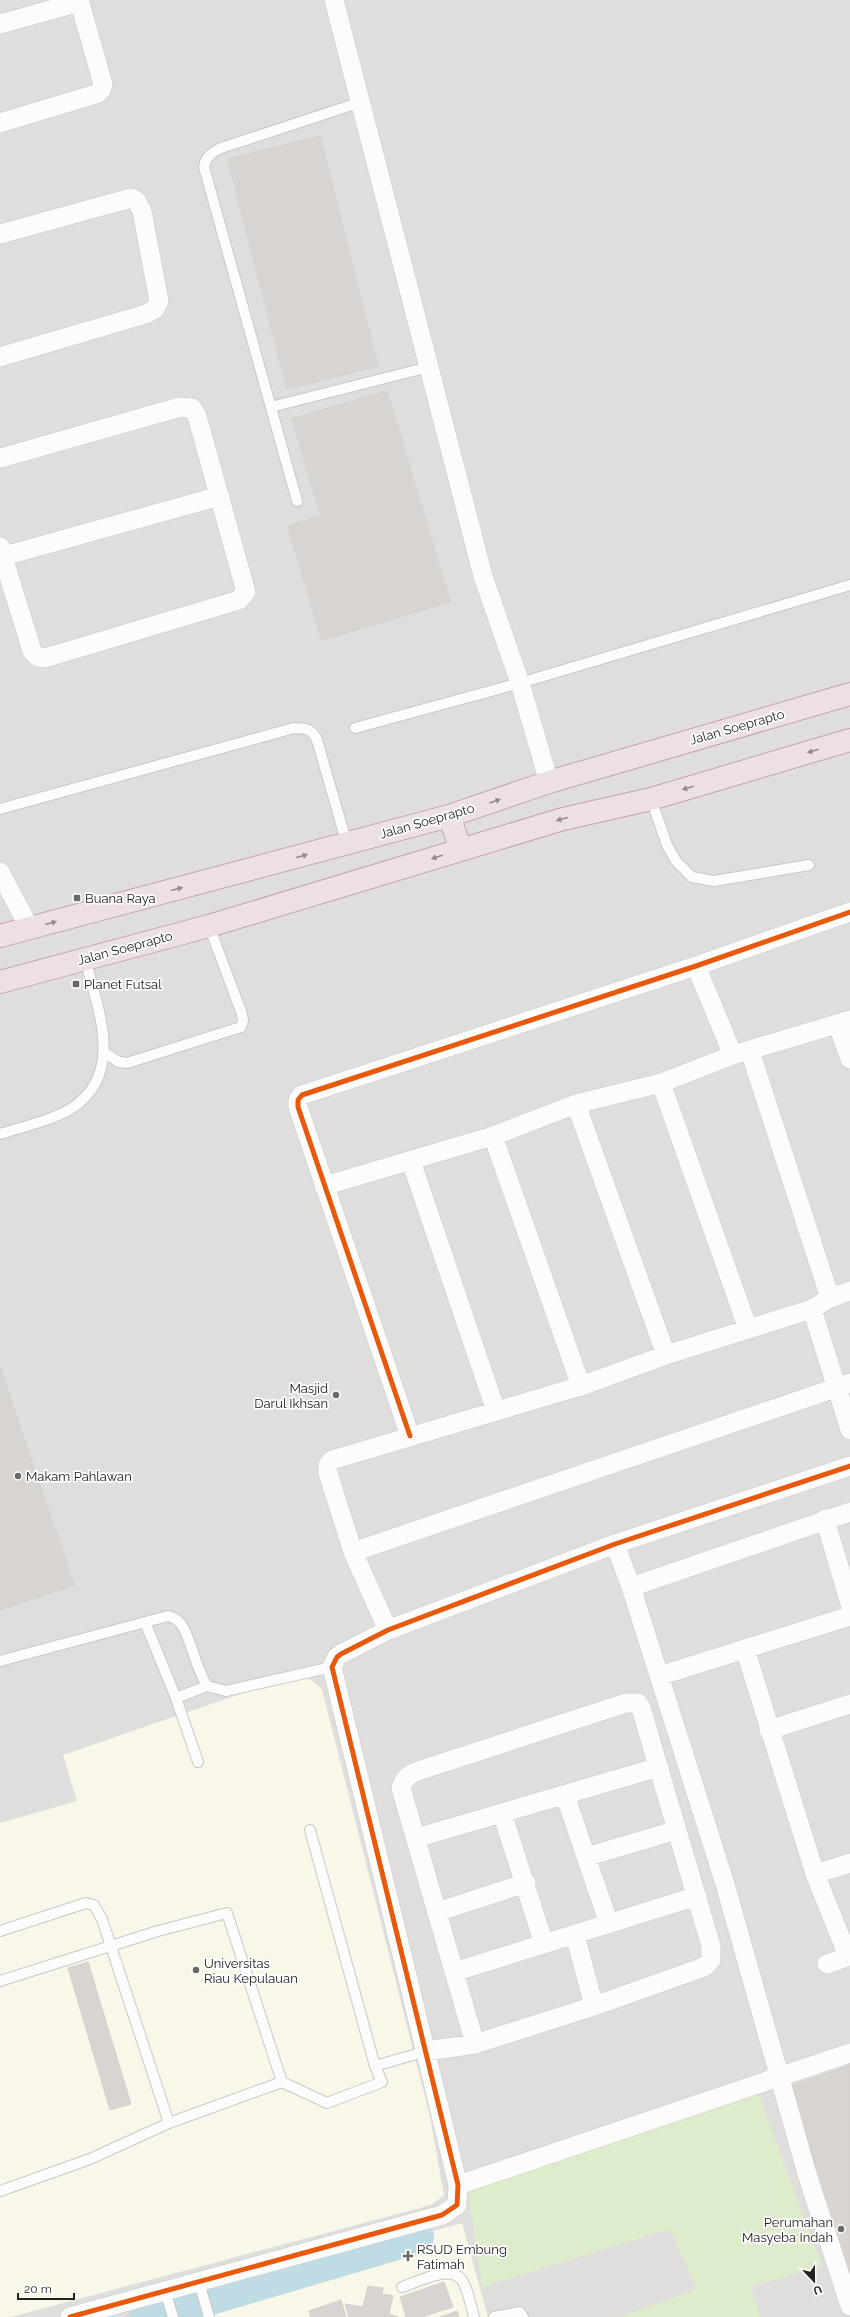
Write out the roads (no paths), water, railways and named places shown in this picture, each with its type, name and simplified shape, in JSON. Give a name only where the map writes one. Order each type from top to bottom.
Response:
[{"type":"highway","name":"Jalan Soeprapto","points":[[0,936],[449,816],[549,782],[850,694]]},
{"type":"highway","name":"Jalan Soeprapto","points":[[0,982],[209,926],[563,819],[651,799],[850,740]]},
{"type":"highway","points":[[449,816],[461,850]]},
{"type":"street","points":[[334,0],[483,576],[520,683],[549,782]]},
{"type":"street","points":[[0,24],[79,1],[103,84],[101,90],[96,94],[0,123]]},
{"type":"street","points":[[0,234],[131,198],[136,200],[142,211],[159,301],[155,308],[146,314],[0,357]]},
{"type":"street","points":[[0,458],[180,407],[192,408],[197,416],[220,496],[246,589],[242,598],[45,658],[37,657],[32,651],[1,553],[220,496]]},
{"type":"street","points":[[0,872],[30,929]]},
{"type":"street","points":[[410,1436],[298,1107],[298,1100],[302,1095],[696,966],[850,912]]},
{"type":"street","points":[[696,966],[741,1053],[830,1298]]},
{"type":"street","points":[[324,1186],[493,1136],[576,1104],[661,1083],[741,1053],[844,1023],[850,1059]]},
{"type":"street","points":[[661,1083],[748,1329]]},
{"type":"street","points":[[576,1104],[666,1355]]},
{"type":"street","points":[[493,1136],[581,1386]]},
{"type":"street","points":[[412,1161],[496,1411]]},
{"type":"street","points":[[388,1630],[353,1552],[328,1473],[330,1462],[410,1436],[581,1386],[666,1355],[812,1309],[830,1298],[850,1291]]},
{"type":"street","points":[[812,1309],[843,1385],[850,1430]]},
{"type":"street","points":[[353,1552],[843,1385]]},
{"type":"street","points":[[70,2317],[167,2297],[442,2215],[457,2205],[458,2185],[427,2051],[332,1667],[337,1657],[388,1630],[615,1544],[850,1466]]},
{"type":"street","points":[[631,1587],[825,1519],[850,1512]]},
{"type":"street","points":[[825,1519],[850,1604]]},
{"type":"street","points":[[615,1544],[631,1587],[724,1884],[807,2174],[850,2306]]},
{"type":"street","points":[[659,1676],[850,1616]]},
{"type":"street","points":[[745,1649],[815,1874],[849,1956],[827,1964]]},
{"type":"street","points":[[427,2051],[475,2044],[594,2006],[709,1964],[712,1950],[659,1767],[641,1708],[638,1704],[626,1703],[409,1775],[404,1779],[402,1788],[475,2044]]},
{"type":"street","points":[[769,1730],[850,1704]]},
{"type":"street","points":[[416,1838],[659,1767]]},
{"type":"street","points":[[565,1795],[609,1924]]},
{"type":"street","points":[[502,1813],[526,1883],[544,1944]]},
{"type":"street","points":[[586,1857],[677,1830]]},
{"type":"street","points":[[815,1874],[850,1863]]},
{"type":"street","points":[[437,1912],[526,1883]]},
{"type":"street","points":[[454,1972],[697,1896]]},
{"type":"street","points":[[575,1935],[594,2006]]},
{"type":"street","points":[[458,2185],[780,2078],[850,2053]]},
{"type":"lane","points":[[297,501],[206,174],[205,162],[213,152],[221,148],[361,102]]},
{"type":"lane","points":[[271,406],[429,367]]},
{"type":"lane","points":[[355,728],[520,683],[850,585]]},
{"type":"lane","points":[[0,809],[294,728],[300,728],[308,729],[314,734],[317,740],[347,844]]},
{"type":"lane","points":[[651,799],[667,844],[676,862],[692,878],[714,881],[809,864]]},
{"type":"lane","points":[[105,1053],[119,1062],[127,1063],[241,1027],[243,1021],[242,1014],[209,926]]},
{"type":"lane","points":[[0,1134],[71,1108],[82,1100],[92,1088],[100,1072],[105,1053],[102,1026],[85,958]]},
{"type":"lane","points":[[0,1661],[168,1616],[177,1619],[183,1627],[200,1674],[207,1686]]},
{"type":"lane","points":[[145,1622],[176,1698],[198,1762]]},
{"type":"lane","points":[[176,1698],[207,1686],[226,1691],[332,1667]]},
{"type":"lane","points":[[0,2191],[90,2159],[169,2123],[282,2082],[327,2103],[382,2082],[375,2066],[310,1830]]},
{"type":"lane","points":[[0,1931],[86,1903],[94,1905],[98,1910],[111,1946],[169,2123]]},
{"type":"lane","points":[[0,1981],[158,1931],[227,1913],[282,2082]]},
{"type":"lane","points":[[375,2066],[427,2051]]},
{"type":"lane","points":[[402,2287],[444,2272],[453,2274],[464,2282],[474,2317]]},
{"type":"lane","points":[[201,2287],[209,2317]]},
{"type":"lane","points":[[167,2297],[174,2317]]},
{"type":"lane","points":[[494,2317],[520,2312],[523,2317]]},
{"type":"waterway","points":[[146,2317],[417,2237]]},
{"type":"place","name":"Buana Raya","points":[[77,898]]},
{"type":"place","name":"Planet Futsal","points":[[76,984]]},
{"type":"place","name":"Masjid Darul Ikhsan","points":[[336,1395]]},
{"type":"place","name":"Makam Pahlawan","points":[[18,1476]]},
{"type":"place","name":"Universitas Riau Kepulauan","points":[[196,1970]]},
{"type":"place","name":"Perumahan Masyeba Indah","points":[[841,2229]]},
{"type":"place","name":"RSUD Embung Fatimah","points":[[408,2256]]}]
